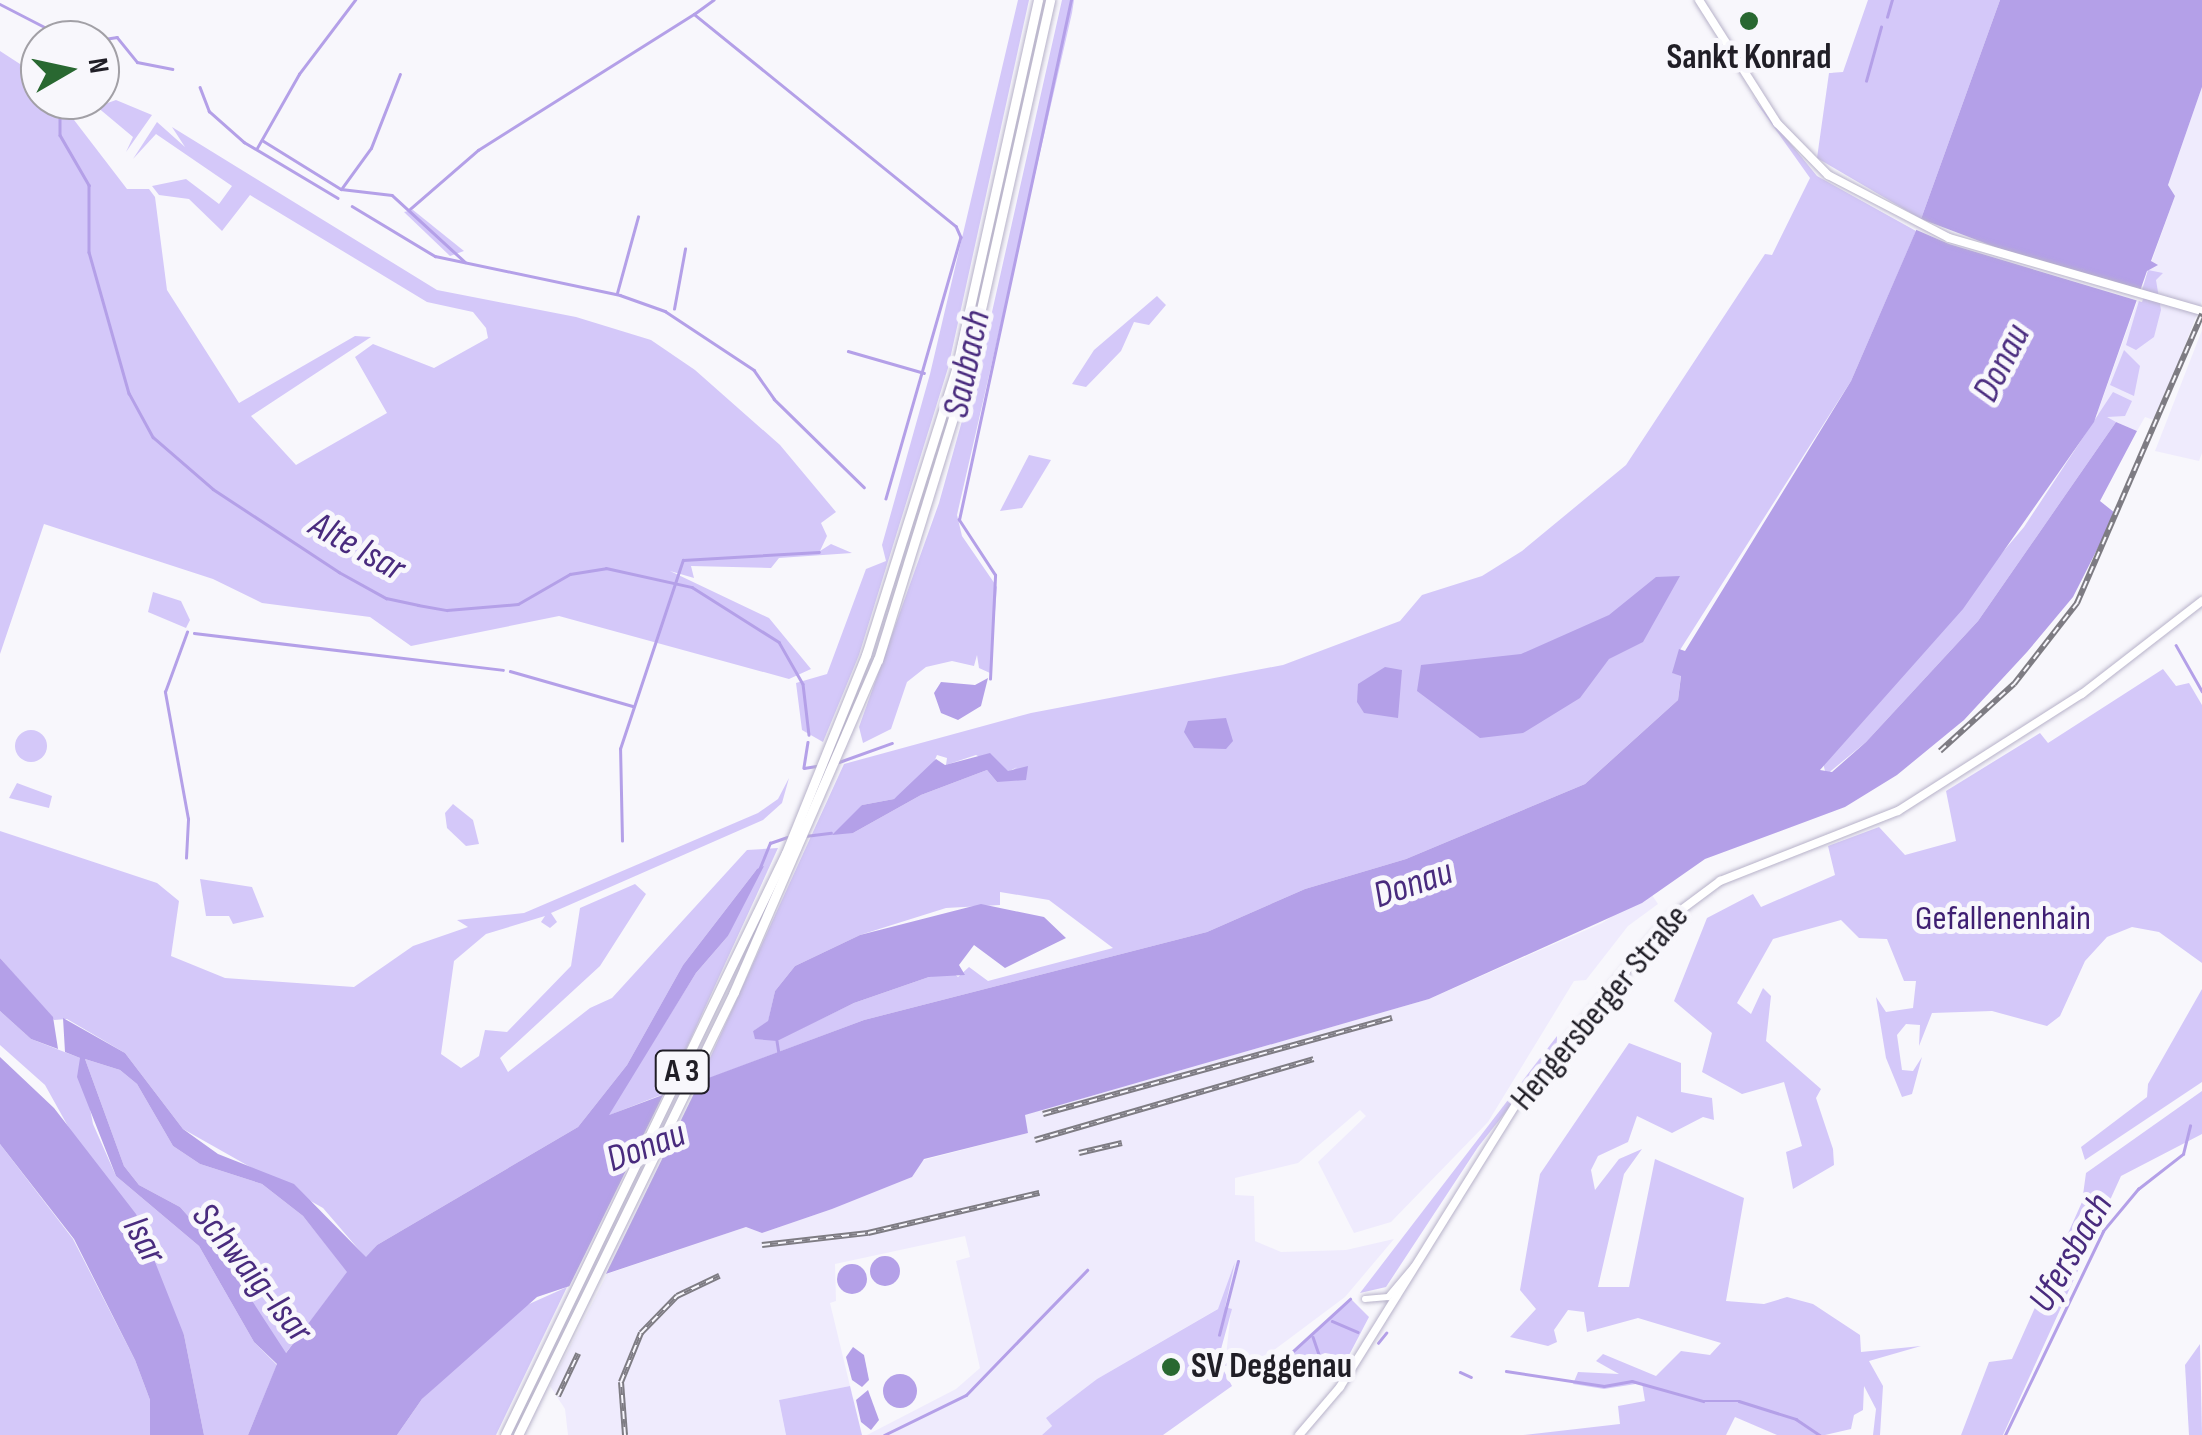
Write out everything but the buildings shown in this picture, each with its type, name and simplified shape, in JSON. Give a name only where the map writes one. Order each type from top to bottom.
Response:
[{"type":"highway","name":"A 3","points":[[505,1435],[726,982],[841,721],[914,514],[956,370],[1038,0]]},
{"type":"highway","name":"A 3","points":[[518,1435],[734,992],[853,725],[966,372],[1050,0]]},
{"type":"main road","points":[[1699,0],[1789,140],[1828,175],[1949,238],[2202,311]]},
{"type":"main road","name":"Hengersberger Straße","points":[[1298,1435],[1340,1387],[1516,1104],[1650,940],[1693,898],[1798,846],[1898,812],[2082,694],[2202,601]]},
{"type":"street","name":"Hengersberger Straße","points":[[1365,1299],[1388,1296],[1415,1266]]},
{"type":"shaded area","points":[[2202,87],[2202,301],[2156,421],[2145,417],[2137,431],[2097,414],[2175,196],[2168,185]]},
{"type":"shaded area","points":[[2202,330],[2202,453],[2199,461],[2155,451]]},
{"type":"shaded area","points":[[1650,892],[1658,904],[1628,926],[1586,980],[1574,981],[1488,1122],[1391,1222],[1354,1233],[1318,1162],[1366,1116],[1360,1110],[1298,1163],[1235,1178],[1235,1195],[1254,1196],[1255,1241],[1281,1252],[1346,1250],[1394,1239],[1345,1297],[1266,1356],[1226,1356],[1231,1310],[1221,1307],[1097,1379],[1047,1418],[1052,1426],[1042,1435],[867,1435],[956,1389],[980,1368],[956,1261],[970,1257],[965,1236],[835,1264],[836,1301],[830,1303],[850,1386],[779,1400],[786,1435],[568,1435],[565,1409],[550,1386],[607,1274],[746,1227],[762,1233],[832,1209],[924,1160],[1028,1133],[1024,1115],[1429,999],[1602,923]]},
{"type":"green space","points":[[1018,0],[1029,0],[948,368],[859,655],[823,742],[802,730],[796,683],[827,674],[866,569],[886,561],[882,545],[930,374]]},
{"type":"green space","points":[[1062,0],[1074,0],[1072,13],[957,515],[962,536],[997,587],[990,673],[979,668],[977,655],[974,666],[952,661],[926,667],[907,682],[891,729],[863,743],[859,727],[939,503],[990,321]]},
{"type":"green space","points":[[1868,0],[2000,0],[1921,219],[1817,158],[1829,73],[1843,72]]},
{"type":"green space","points":[[0,51],[20,64],[20,120],[74,120],[127,189],[149,189],[155,197],[167,290],[239,403],[355,336],[371,337],[251,416],[296,465],[387,413],[355,357],[373,344],[434,368],[488,338],[486,328],[473,312],[427,302],[250,195],[222,231],[189,199],[159,195],[152,186],[186,179],[219,204],[232,186],[156,134],[133,159],[157,122],[185,147],[172,127],[437,290],[576,317],[651,340],[695,370],[780,445],[836,512],[821,523],[827,536],[820,551],[831,544],[852,553],[779,558],[771,568],[691,566],[694,578],[670,571],[769,618],[811,669],[789,679],[559,616],[411,646],[370,617],[262,603],[213,579],[44,524],[0,654]]},
{"type":"green space","points":[[1751,95],[1817,176],[1916,231],[1851,381],[1680,650],[1673,673],[1681,675],[1678,700],[1585,784],[1406,859],[1305,889],[1207,932],[864,1020],[699,1082],[844,764],[1031,713],[1283,665],[1400,621],[1422,595],[1482,576],[1522,551],[1626,465],[1765,254],[1772,255],[1810,178]],"holes":[[[937,755],[947,758],[946,765],[976,755],[1008,772],[1017,767],[997,782],[987,770],[921,795],[853,833],[862,805],[894,799],[930,771]],[[1000,892],[1049,900],[1113,948],[988,981],[969,967],[958,977],[951,971],[929,977],[854,1003],[777,1040],[753,1031],[768,1022],[775,991],[795,966],[860,935],[946,908],[1000,905]]]},
{"type":"green space","points":[[120,102],[152,115],[126,152],[133,137],[113,120],[120,120]]},
{"type":"green space","points":[[413,210],[464,251],[450,256],[404,212]]},
{"type":"green space","points":[[2148,270],[2163,273],[2156,280],[2161,310],[2154,337],[2136,350],[2126,345]]},
{"type":"green space","points":[[1157,296],[1166,305],[1149,325],[1134,322],[1121,351],[1086,387],[1072,384],[1094,350]]},
{"type":"green space","points":[[2124,350],[2140,366],[2134,396],[2110,385]]},
{"type":"green space","points":[[2113,392],[2132,401],[2125,416],[2107,417],[2116,422],[1978,621],[1866,742],[1826,775],[1823,763],[2024,527]]},
{"type":"green space","points":[[1029,455],[1051,460],[1022,508],[1000,511]]},
{"type":"green space","points":[[153,592],[181,601],[190,620],[186,628],[148,612]]},
{"type":"green space","name":"Gefallenenhain","points":[[2163,669],[2176,686],[2189,683],[2202,705],[2202,963],[2159,932],[2132,927],[2107,937],[2085,961],[2060,1016],[2047,1026],[1992,1011],[1932,1013],[1919,1046],[1920,1025],[1906,1024],[1897,1035],[1902,1070],[1913,1071],[1922,1057],[1912,1094],[1902,1097],[1886,1058],[1876,997],[1886,1012],[1913,1008],[1916,981],[1904,981],[1887,939],[1859,938],[1841,920],[1773,939],[1737,1003],[1751,1014],[1763,988],[1771,996],[1766,1041],[1821,1089],[1816,1098],[1833,1149],[1834,1165],[1793,1189],[1786,1152],[1802,1146],[1784,1082],[1742,1094],[1702,1072],[1712,1033],[1674,1001],[1707,918],[1753,894],[1761,907],[1835,875],[1828,846],[1879,827],[1905,855],[1956,841],[1946,791],[2040,733],[2048,743]]},
{"type":"green space","points":[[31,730],[43,734],[47,746],[43,758],[31,762],[19,758],[15,746],[19,734]]},
{"type":"green space","points":[[789,778],[782,803],[763,820],[551,913],[557,922],[550,928],[541,922],[545,916],[486,934],[454,961],[441,1054],[461,1068],[479,1056],[485,1030],[507,1032],[571,966],[580,908],[635,884],[646,894],[600,966],[500,1058],[508,1072],[590,1008],[612,998],[747,850],[778,848],[666,1093],[607,1116],[696,973],[728,936],[757,869],[683,965],[627,1065],[578,1127],[377,1245],[366,1258],[323,1208],[183,1129],[125,1053],[67,1019],[54,1020],[0,958],[0,831],[157,883],[179,901],[171,956],[225,978],[354,987],[413,946],[468,927],[457,920],[524,913],[758,813],[778,799]]},
{"type":"green space","points":[[17,783],[52,796],[49,808],[9,798]]},
{"type":"green space","points":[[453,804],[473,820],[479,844],[466,846],[447,828],[445,813]]},
{"type":"green space","points":[[200,879],[252,887],[264,917],[233,924],[229,916],[206,916]]},
{"type":"green space","points":[[2202,989],[2202,1082],[2085,1160],[2081,1147],[2147,1097],[2148,1084]]},
{"type":"green space","points":[[0,1011],[31,1039],[80,1058],[93,1124],[116,1176],[199,1246],[254,1342],[277,1365],[248,1435],[204,1435],[184,1335],[45,1085],[0,1045]]},
{"type":"green space","points":[[1557,1036],[1557,1047],[1478,1147],[1386,1287],[1360,1293]]},
{"type":"green space","points":[[1629,1043],[1681,1063],[1681,1092],[1712,1098],[1714,1120],[1703,1117],[1672,1133],[1637,1116],[1628,1142],[1598,1156],[1591,1170],[1595,1190],[1619,1159],[1642,1149],[1624,1174],[1598,1287],[1629,1287],[1655,1159],[1744,1198],[1726,1301],[1764,1304],[1787,1297],[1813,1304],[1860,1335],[1861,1352],[1921,1346],[1869,1361],[1883,1386],[1880,1435],[1873,1435],[1876,1409],[1864,1386],[1863,1410],[1854,1415],[1851,1429],[1825,1435],[1777,1435],[1735,1417],[1726,1435],[1523,1435],[1620,1424],[1618,1406],[1645,1401],[1642,1383],[1604,1389],[1573,1384],[1578,1372],[1619,1374],[1596,1361],[1603,1354],[1656,1376],[1681,1351],[1710,1355],[1721,1343],[1638,1318],[1587,1332],[1584,1312],[1568,1310],[1554,1330],[1557,1342],[1548,1346],[1510,1337],[1536,1309],[1520,1290],[1540,1174]]},
{"type":"green space","points":[[85,1059],[120,1070],[137,1084],[173,1146],[200,1164],[262,1184],[303,1216],[348,1272],[285,1354],[221,1253],[180,1207],[139,1185],[124,1166]]},
{"type":"green space","points":[[2202,1091],[2202,1134],[2121,1176],[2003,1435],[1961,1435],[1989,1362],[2012,1359],[2082,1202],[2086,1173]]},
{"type":"green space","points":[[0,1144],[73,1239],[135,1360],[150,1400],[150,1435],[0,1435]]},
{"type":"green space","name":"SV Deggenau","points":[[1235,1262],[1225,1307],[1232,1309],[1218,1360],[1232,1386],[1163,1435],[1042,1435],[1052,1426],[1046,1418],[1097,1379],[1218,1309]]},
{"type":"green space","points":[[567,1287],[496,1435],[397,1435],[422,1399],[518,1309]]},
{"type":"green space","points":[[1352,1300],[1369,1317],[1348,1357],[1325,1353],[1261,1378]]},
{"type":"green space","points":[[2200,1344],[2202,1435],[2189,1435],[2185,1365]]},
{"type":"green space","points":[[850,1386],[862,1435],[786,1435],[779,1400]]},
{"type":"water","name":"Donau","points":[[2000,0],[2202,0],[2202,87],[2168,185],[2175,196],[2151,261],[2158,265],[2147,271],[2094,422],[1963,609],[1820,770],[1832,772],[1866,742],[1978,621],[2116,422],[2137,431],[2100,501],[2115,513],[2073,597],[1964,720],[1897,775],[1845,807],[1705,859],[1642,903],[1429,999],[1025,1115],[1028,1133],[924,1159],[912,1177],[832,1209],[762,1233],[746,1227],[537,1297],[422,1399],[397,1435],[248,1435],[277,1364],[254,1342],[199,1246],[116,1176],[77,1077],[80,1058],[65,1052],[63,1018],[125,1053],[183,1129],[218,1154],[294,1184],[366,1257],[377,1245],[578,1127],[627,1065],[683,965],[757,869],[764,866],[728,936],[696,973],[609,1115],[864,1020],[1207,932],[1305,889],[1406,859],[1585,784],[1678,700],[1681,676],[1672,673],[1679,649],[1685,651],[1851,381],[1921,219]],"holes":[[[85,1059],[120,1070],[137,1084],[173,1146],[200,1164],[262,1184],[303,1216],[347,1272],[286,1353],[221,1253],[180,1207],[139,1185],[124,1166]]]},
{"type":"water","points":[[1680,576],[1643,642],[1609,659],[1580,698],[1523,733],[1480,738],[1417,691],[1421,665],[1521,654],[1609,615],[1656,577]]},
{"type":"water","points":[[1385,667],[1402,670],[1398,718],[1364,713],[1357,702],[1358,684]]},
{"type":"water","points":[[988,678],[981,706],[958,720],[941,713],[934,693],[941,682],[975,685]]},
{"type":"water","points":[[1226,718],[1233,741],[1226,749],[1194,748],[1184,732],[1188,721]]},
{"type":"water","points":[[990,753],[1008,771],[1028,766],[1026,780],[997,782],[987,770],[921,795],[853,833],[832,835],[862,805],[894,799],[936,759],[945,765]]},
{"type":"water","points":[[981,904],[1044,917],[1066,938],[1005,968],[974,945],[959,965],[965,975],[929,977],[854,1003],[777,1041],[755,1039],[753,1031],[768,1021],[775,991],[795,966],[860,935]]},
{"type":"water","points":[[0,958],[53,1017],[58,1049],[31,1039],[0,1011]]},
{"type":"water","name":"Isar","points":[[0,1057],[54,1108],[136,1214],[184,1335],[204,1435],[150,1435],[150,1400],[135,1360],[74,1239],[0,1144]]},
{"type":"water","points":[[885,1256],[899,1265],[900,1271],[891,1285],[885,1286],[871,1277],[870,1271],[879,1257]]},
{"type":"water","points":[[852,1264],[863,1268],[867,1279],[863,1290],[852,1294],[841,1290],[837,1279],[841,1268]]},
{"type":"water","points":[[853,1347],[864,1355],[869,1380],[862,1387],[852,1380],[846,1357]]},
{"type":"water","points":[[900,1374],[912,1379],[917,1391],[912,1403],[900,1408],[888,1403],[883,1391],[888,1379]]},
{"type":"water","points":[[868,1390],[879,1420],[871,1430],[861,1422],[856,1400]]},
{"type":"pier","points":[[1916,217],[2011,253],[2146,291],[2142,302],[1949,244],[1912,228]]},
{"type":"pier","points":[[703,1075],[603,1280],[566,1293],[666,1089]]},
{"type":"waterway","points":[[257,148],[299,74],[355,0]]},
{"type":"waterway","points":[[694,14],[713,0]]},
{"type":"waterway","name":"Saubach","points":[[990,679],[995,575],[959,520],[1071,0]]},
{"type":"waterway","points":[[1887,17],[1892,0]]},
{"type":"waterway","points":[[0,4],[31,20]]},
{"type":"waterway","points":[[410,209],[478,150],[694,14],[956,226],[961,237],[886,498]]},
{"type":"waterway","points":[[1866,81],[1881,27]]},
{"type":"waterway","points":[[120,41],[137,62],[172,69]]},
{"type":"waterway","points":[[342,188],[371,148],[400,74]]},
{"type":"waterway","points":[[200,87],[209,111],[244,142],[338,198]]},
{"type":"waterway","name":"Alte Isar","points":[[60,120],[60,135],[89,185],[89,252],[129,393],[153,437],[213,489],[339,572],[386,598],[418,605],[447,610],[518,604],[570,574],[606,568],[692,587],[779,642],[803,684],[809,735]]},
{"type":"waterway","points":[[262,140],[341,189],[392,195],[465,262]]},
{"type":"waterway","points":[[352,206],[435,256],[620,295],[665,311],[754,370],[774,399],[864,487]]},
{"type":"waterway","points":[[617,293],[638,217]]},
{"type":"waterway","points":[[674,309],[685,249]]},
{"type":"waterway","points":[[848,351],[924,373]]},
{"type":"waterway","points":[[622,841],[620,749],[683,560],[819,552]]},
{"type":"waterway","points":[[186,858],[188,819],[165,692],[187,632]]},
{"type":"waterway","points":[[194,633],[503,670]]},
{"type":"waterway","name":"Ufersbach","points":[[2176,645],[2202,691]]},
{"type":"waterway","points":[[510,671],[633,706]]},
{"type":"waterway","name":"Alte Isar","points":[[808,742],[804,768],[816,766]]},
{"type":"waterway","points":[[839,762],[892,743]]},
{"type":"waterway","name":"Saubach","points":[[805,836],[831,833]]},
{"type":"waterway","name":"Alte Isar","points":[[759,870],[770,843],[787,837]]},
{"type":"waterway","points":[[777,1041],[779,1054]]},
{"type":"waterway","name":"Ufersbach","points":[[2005,1435],[2103,1231],[2138,1189],[2183,1154],[2190,1126]]},
{"type":"waterway","points":[[1219,1335],[1238,1261]]},
{"type":"waterway","points":[[884,1435],[966,1395],[1087,1270]]},
{"type":"waterway","points":[[1291,1353],[1350,1299]]},
{"type":"waterway","points":[[1332,1321],[1358,1332]]},
{"type":"waterway","points":[[1378,1343],[1386,1333]]},
{"type":"waterway","points":[[1313,1337],[1319,1354]]},
{"type":"waterway","points":[[1226,1364],[1262,1362]]},
{"type":"waterway","points":[[1506,1371],[1604,1386],[1632,1381],[1703,1401],[1739,1401],[1796,1419],[1820,1435]]},
{"type":"waterway","points":[[1460,1372],[1471,1377]]},
{"type":"railway","points":[[1940,751],[2014,684],[2077,603],[2202,314]]},
{"type":"railway","points":[[1043,1114],[1392,1018]]},
{"type":"railway","points":[[1035,1140],[1313,1059]]},
{"type":"railway","points":[[1079,1153],[1122,1143]]},
{"type":"railway","points":[[762,1245],[868,1233],[1039,1193]]},
{"type":"railway","points":[[625,1435],[621,1382],[641,1333],[677,1296],[719,1276]]},
{"type":"railway","points":[[558,1396],[578,1354]]},
{"type":"place","name":"Sankt Konrad","points":[[1749,21]]},
{"type":"place","name":"SV Deggenau","points":[[1171,1367]]},
{"type":"water label","name":"Schwaig-Isar","points":[[252,1273]]}]
